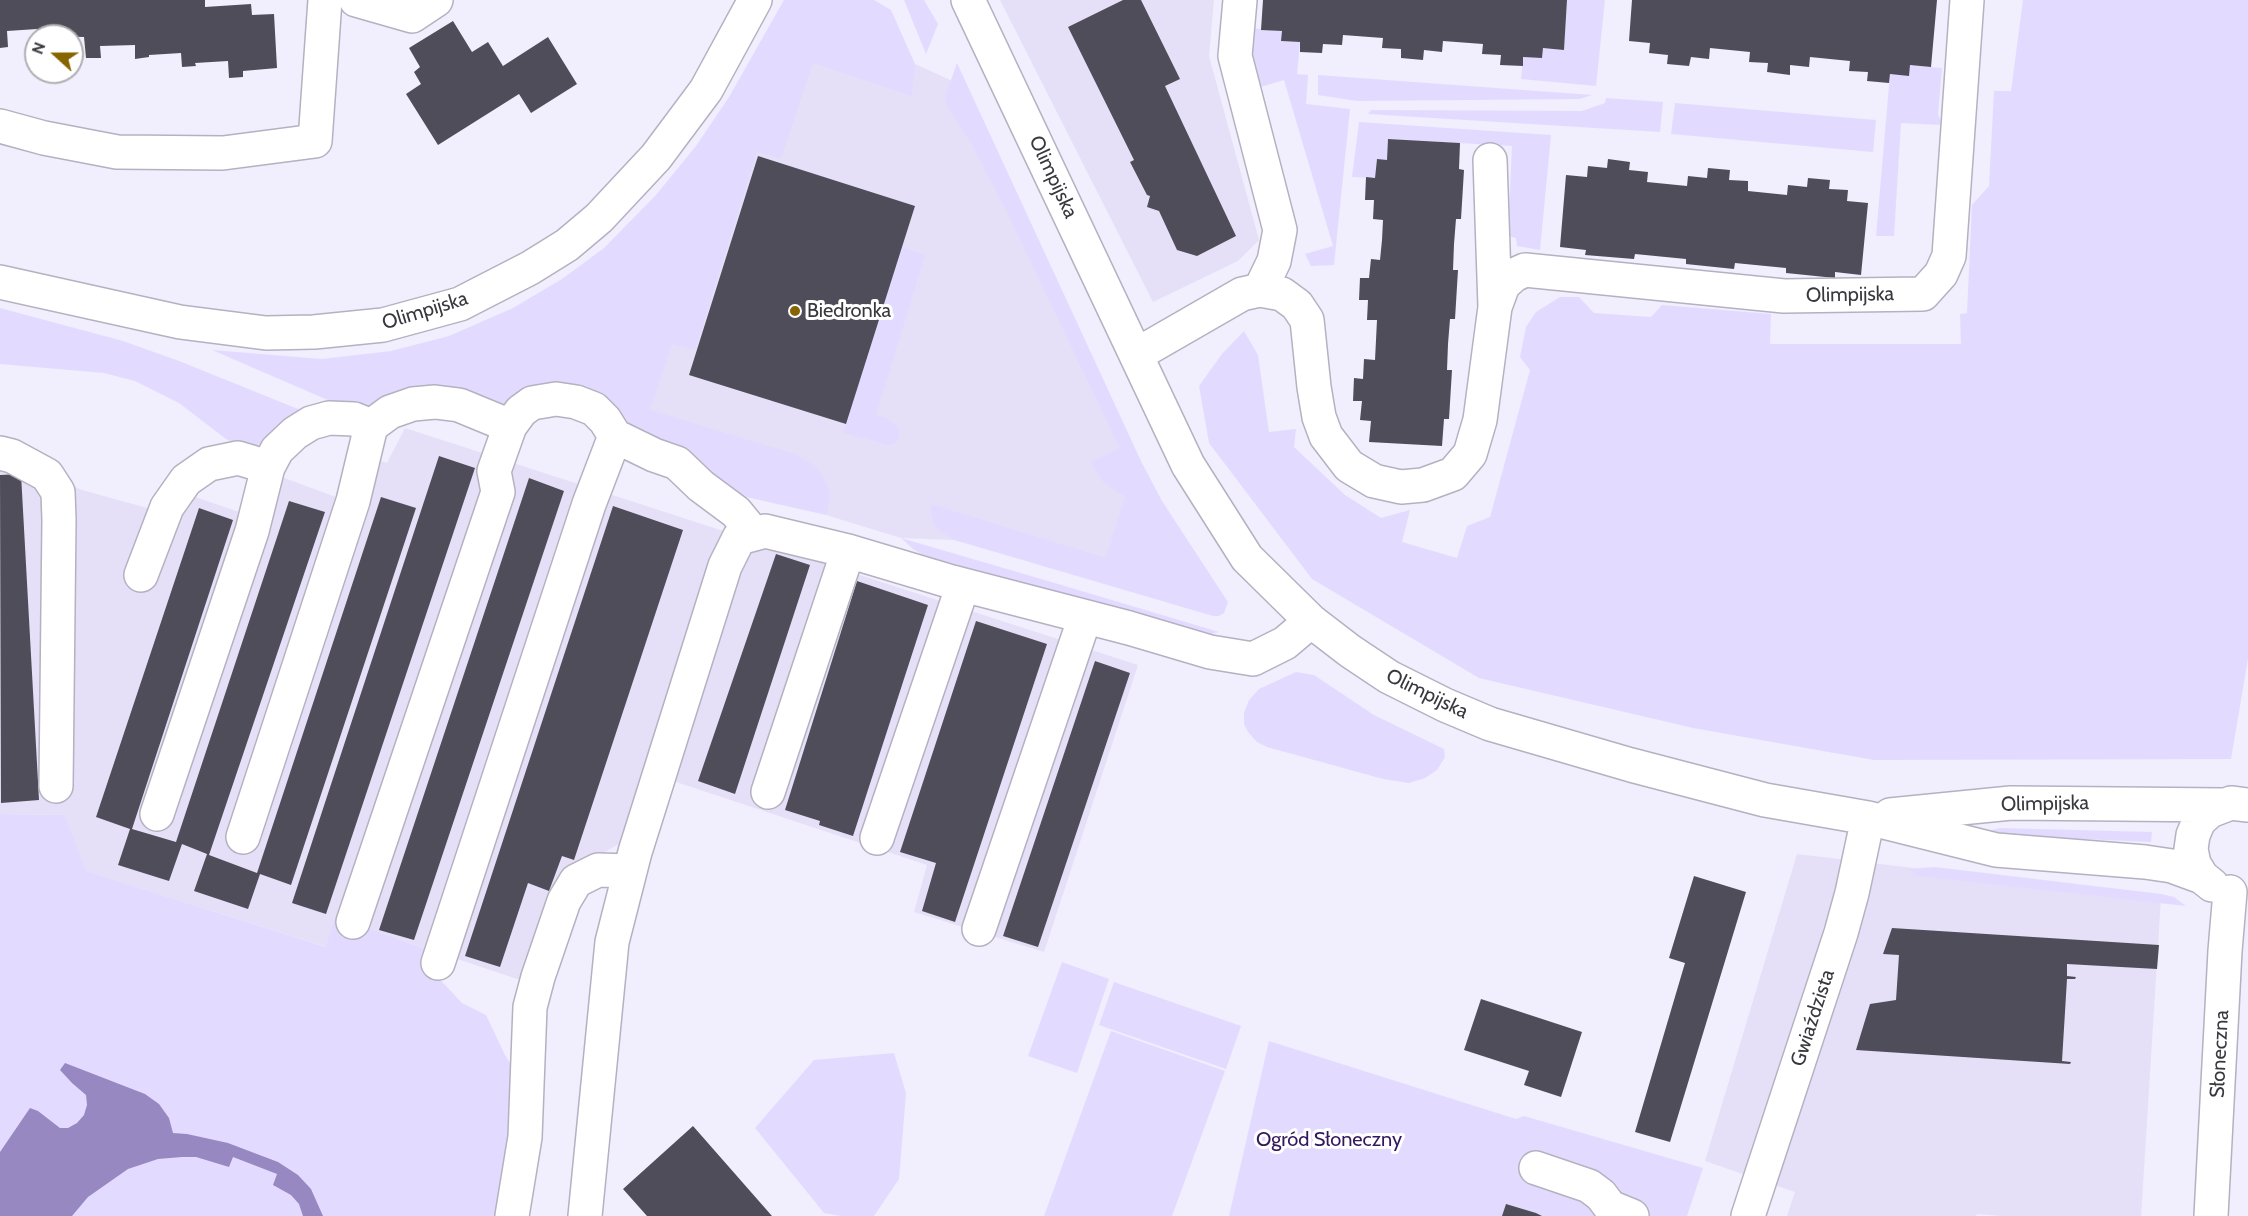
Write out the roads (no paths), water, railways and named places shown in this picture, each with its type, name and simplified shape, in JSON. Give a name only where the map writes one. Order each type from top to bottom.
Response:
[{"type":"street","points":[[0,126],[44,138],[117,152],[223,153],[315,141],[324,0]]},
{"type":"street","points":[[356,0],[411,16],[436,0]]},
{"type":"street","name":"Olimpijska","points":[[0,282],[180,322],[266,333],[314,332],[383,325],[460,304],[530,268],[567,245],[599,218],[656,157],[706,90],[755,0]]},
{"type":"street","name":"Olimpijska","points":[[968,0],[1188,465],[1247,558],[1311,621],[1389,677],[1490,724],[1764,800],[1868,818],[1996,850],[2172,866],[2202,877],[2219,889],[2239,890]]},
{"type":"street","points":[[1136,355],[1242,294],[1260,290],[1274,261],[1280,230],[1235,56],[1240,0]]},
{"type":"street","name":"Olimpijska","points":[[1495,307],[1503,285],[1514,275],[1525,270],[1784,296],[1923,294],[1941,274],[1949,256],[1967,0]]},
{"type":"street","name":"Olimpijska","points":[[1260,290],[1282,294],[1297,305],[1307,320],[1319,417],[1326,436],[1349,466],[1374,481],[1401,487],[1423,485],[1453,474],[1470,454],[1480,420],[1495,307],[1490,160]]},
{"type":"street","points":[[353,922],[498,492],[494,471],[510,426],[521,411],[532,403],[556,399],[576,402],[594,410],[605,420],[615,436],[654,455],[677,463],[701,486],[736,512],[754,534]]},
{"type":"street","points":[[243,837],[352,501],[371,426],[390,412],[413,405],[435,402],[459,405],[510,426]]},
{"type":"street","points":[[157,814],[252,531],[268,467],[277,450],[295,433],[311,423],[329,418],[354,419],[371,426]]},
{"type":"street","points":[[438,963],[589,504],[615,436]]},
{"type":"street","points":[[0,453],[12,456],[46,475],[58,492],[56,786]]},
{"type":"street","points":[[141,575],[167,507],[186,480],[209,464],[238,458],[268,467]]},
{"type":"street","points":[[585,1216],[612,942],[629,871],[725,566],[740,538],[765,531],[848,551],[963,585],[1085,616],[1210,652],[1253,659],[1285,644],[1311,621]]},
{"type":"street","points":[[768,792],[848,551]]},
{"type":"street","points":[[877,838],[963,585]]},
{"type":"street","points":[[979,929],[1085,616]]},
{"type":"street","name":"Olimpijska","points":[[1868,818],[2011,803],[2236,805]]},
{"type":"street","points":[[2202,877],[2194,864],[2191,849],[2193,835],[2199,821],[2210,811],[2236,805]]},
{"type":"street","name":"Gwiaździsta","points":[[1748,1216],[1841,933],[1868,818]]},
{"type":"street","points":[[512,1216],[525,1137],[530,1007],[538,977],[564,901],[576,881],[598,870],[629,871]]},
{"type":"street","name":"Słoneczna","points":[[2211,1216],[2225,951],[2239,890]]},
{"type":"street","points":[[1536,1168],[1589,1186],[1601,1195],[1610,1207],[1632,1216]]},
{"type":"place","name":"Biedronka","points":[[795,311]]},
{"type":"park label","name":"Ogród Słoneczny","points":[[1329,1140]]}]
